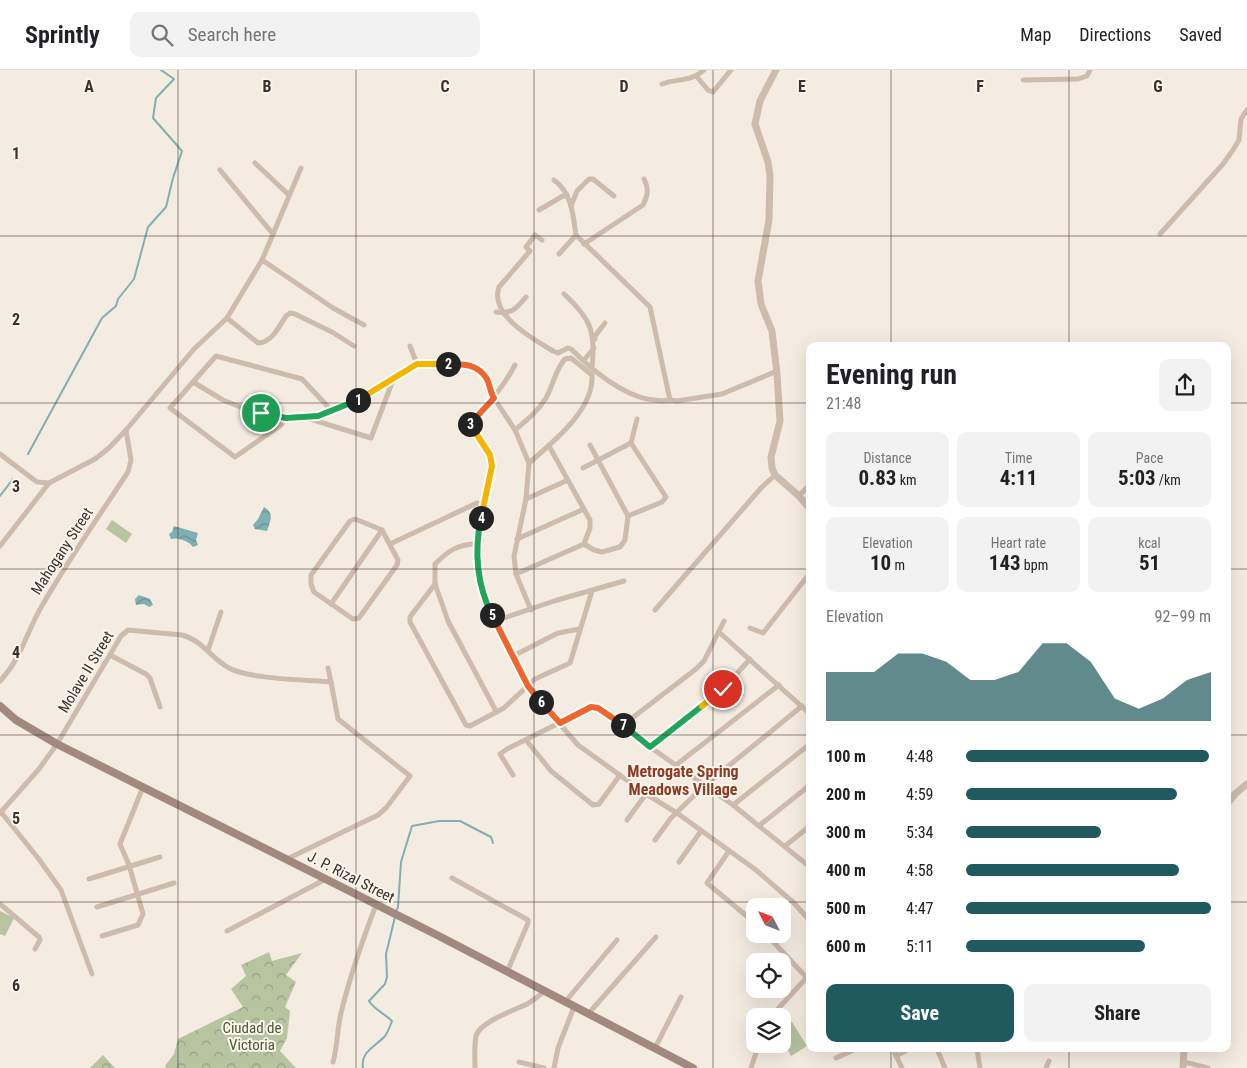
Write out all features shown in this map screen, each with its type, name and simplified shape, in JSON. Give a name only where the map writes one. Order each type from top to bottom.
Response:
[{"type":"main road","name":"J. P. Rizal Street","points":[[0,706],[16,720],[57,744],[326,879],[693,1068]]},
{"type":"street","points":[[662,84],[672,80],[692,78],[704,70]]},
{"type":"street","points":[[697,76],[708,90],[713,92],[731,70]]},
{"type":"street","points":[[776,70],[760,101],[755,124],[768,162],[770,176],[769,220],[758,281],[758,293],[772,331],[777,371],[780,421],[771,456],[772,468],[774,475],[806,504]]},
{"type":"street","points":[[1022,80],[1078,79],[1087,76],[1090,70]]},
{"type":"street","points":[[1160,234],[1223,164],[1233,150],[1239,140],[1241,119],[1247,110]]},
{"type":"street","points":[[255,162],[289,195]]},
{"type":"street","points":[[0,546],[49,483],[94,459],[126,430],[194,349],[227,318],[262,260],[301,168]]},
{"type":"street","points":[[220,170],[273,234]]},
{"type":"street","points":[[571,206],[577,192],[589,179],[593,179],[614,196]]},
{"type":"street","points":[[584,244],[643,205],[647,197],[648,187],[644,179]]},
{"type":"street","points":[[554,180],[563,186],[567,195],[571,206],[576,236],[650,307],[670,400]]},
{"type":"street","points":[[539,210],[567,195]]},
{"type":"street","points":[[542,240],[535,235],[526,247],[530,252],[500,287],[497,293],[503,314],[553,351],[558,353],[568,348],[571,349],[626,392],[640,398],[677,401],[722,394],[777,371]]},
{"type":"street","points":[[559,254],[576,236]]},
{"type":"street","points":[[262,260],[333,308],[364,325]]},
{"type":"street","points":[[564,294],[579,307],[592,331],[595,347]]},
{"type":"street","points":[[496,312],[503,314],[516,309],[526,297]]},
{"type":"street","points":[[227,318],[258,343],[264,343],[270,339],[286,316],[290,313],[295,314],[332,332],[354,346]]},
{"type":"street","points":[[592,367],[595,336],[605,323]]},
{"type":"street","points":[[410,346],[417,364]]},
{"type":"street","points":[[584,360],[595,347]]},
{"type":"street","points":[[286,418],[281,426],[234,457],[170,408],[216,356],[302,379],[333,412]]},
{"type":"street","points":[[516,430],[537,410],[546,398],[565,359],[571,358],[592,375],[592,384],[585,403],[570,425],[530,463]]},
{"type":"street","points":[[193,382],[223,400],[286,418],[318,416],[333,412],[417,364],[468,364],[476,369],[486,379],[490,392],[516,430],[530,463],[526,499],[514,556],[516,574],[531,610]]},
{"type":"street","points":[[515,365],[507,381],[470,424],[490,455],[492,466],[477,544],[476,562],[479,581],[485,603],[528,686],[578,745],[756,870],[806,917]]},
{"type":"street","points":[[303,417],[371,438],[393,379]]},
{"type":"street","points":[[628,516],[662,502],[666,497],[631,443],[637,419]]},
{"type":"street","name":"Mahogany Street","points":[[0,681],[17,660],[41,606],[128,472],[131,460],[126,430]]},
{"type":"street","points":[[584,468],[631,443]]},
{"type":"street","points":[[584,544],[602,552],[620,547],[625,540],[628,516],[590,445]]},
{"type":"street","points":[[516,574],[584,544],[590,528],[590,520],[549,446]]},
{"type":"street","points":[[0,454],[37,482],[49,483]]},
{"type":"street","points":[[655,610],[760,488],[774,475]]},
{"type":"street","points":[[526,499],[568,480]]},
{"type":"street","points":[[799,496],[806,488]]},
{"type":"street","points":[[390,544],[477,503],[484,504]]},
{"type":"street","points":[[517,539],[584,509]]},
{"type":"street","points":[[355,519],[382,530],[390,544],[398,560],[397,565],[359,618],[353,620],[314,592],[311,584],[312,575],[350,521],[355,519]]},
{"type":"street","points":[[331,604],[382,530]]},
{"type":"street","points":[[477,544],[449,550],[436,564],[435,584],[448,621],[496,711]]},
{"type":"street","points":[[750,628],[763,633],[806,578]]},
{"type":"street","points":[[495,621],[554,601],[624,582]]},
{"type":"street","points":[[435,584],[410,616],[410,622],[466,725],[470,726],[504,708],[536,679],[570,663],[592,590]]},
{"type":"street","points":[[208,650],[221,612]]},
{"type":"street","points":[[623,725],[704,660],[724,620]]},
{"type":"street","points":[[513,656],[558,633],[580,629]]},
{"type":"street","name":"Molave II Street","points":[[1,813],[57,744],[121,636],[128,630],[190,637],[228,667],[237,671],[258,675],[331,682]]},
{"type":"street","points":[[718,632],[806,710]]},
{"type":"street","points":[[110,655],[150,678],[160,707]]},
{"type":"street","points":[[650,747],[723,689],[750,659]]},
{"type":"street","points":[[286,859],[378,815],[386,808],[410,776],[338,720],[328,668]]},
{"type":"street","points":[[676,765],[779,685]]},
{"type":"street","points":[[655,840],[676,813],[704,786],[802,706]]},
{"type":"street","points":[[513,775],[500,754],[591,707],[598,708],[760,825],[806,864]]},
{"type":"street","points":[[526,740],[551,771],[593,805],[599,804],[620,775]]},
{"type":"street","points":[[733,805],[806,747]]},
{"type":"street","points":[[1231,798],[1247,784]]},
{"type":"street","points":[[102,936],[138,925],[143,914],[129,865],[120,844],[143,787]]},
{"type":"street","points":[[760,825],[806,788]]},
{"type":"street","points":[[1231,791],[1234,794]]},
{"type":"street","points":[[627,820],[646,794]]},
{"type":"street","points":[[1,813],[38,858],[61,890],[92,974]]},
{"type":"street","points":[[785,846],[806,829]]},
{"type":"street","points":[[679,862],[701,831]]},
{"type":"street","points":[[729,851],[707,883],[746,916]]},
{"type":"street","points":[[89,879],[129,865],[160,857]]},
{"type":"street","points":[[452,878],[528,920],[507,972]]},
{"type":"street","points":[[227,931],[326,879]]},
{"type":"street","points":[[97,907],[174,883]]},
{"type":"street","points":[[0,904],[37,934],[40,940],[35,949]]},
{"type":"street","points":[[333,1062],[337,1048],[341,1011],[361,943],[376,905]]},
{"type":"street","points":[[588,1014],[656,938]]},
{"type":"street","points":[[565,1002],[617,940]]},
{"type":"street","points":[[775,943],[806,974]]},
{"type":"street","points":[[780,1008],[806,978]]},
{"type":"street","points":[[475,1068],[476,1036],[479,1030],[512,1010],[526,1005],[544,992]]},
{"type":"street","points":[[655,1048],[681,997]]},
{"type":"street","points":[[554,1068],[558,1048],[574,1007]]},
{"type":"street","points":[[836,1058],[849,1052]]},
{"type":"street","points":[[894,1052],[902,1068]]},
{"type":"street","points":[[896,1056],[903,1052]]},
{"type":"street","points":[[938,1052],[945,1068]]},
{"type":"street","points":[[977,1052],[980,1068]]},
{"type":"street","points":[[1184,1052],[1184,1065],[1208,1068]]},
{"type":"street","points":[[751,1068],[756,1053]]},
{"type":"street","points":[[1046,1068],[1049,1061]]},
{"type":"street","points":[[519,1062],[544,1068]]},
{"type":"green space","points":[[112,520],[132,534],[126,543],[106,529]]},
{"type":"green space","points":[[0,911],[14,918],[5,936],[0,934]]},
{"type":"green space","name":"Ciudad de Victoria","points":[[269,952],[272,961],[302,953],[286,975],[296,982],[285,1007],[290,1011],[287,1038],[280,1051],[296,1068],[166,1068],[165,1066],[174,1054],[178,1039],[243,1007],[231,989],[246,976],[241,965]]},
{"type":"green space","points":[[792,1022],[806,1047],[791,1056],[789,1053],[791,1053]]},
{"type":"green space","points":[[103,1055],[115,1068],[90,1068]]},
{"type":"water","points":[[264,507],[271,515],[267,531],[255,529],[253,525]]},
{"type":"water","points":[[174,526],[198,533],[196,540],[198,545],[193,547],[183,540],[171,539],[169,534]]},
{"type":"water","points":[[139,595],[150,599],[153,605],[149,607],[144,604],[136,605],[135,599]]},
{"type":"waterway","points":[[28,454],[102,318],[116,306],[118,299],[134,279],[148,227],[166,207],[182,151],[153,118],[156,98],[174,79],[161,70]]},
{"type":"waterway","points":[[0,496],[13,479]]},
{"type":"waterway","points":[[396,912],[401,862],[412,826],[439,821],[460,821],[491,837],[493,843]]},
{"type":"waterway","points":[[363,1068],[366,1054],[385,1036],[392,1021],[369,1001],[385,984],[387,977],[386,954],[395,917]]},
{"type":"district","name":"Metrogate Spring Meadows Village","points":[[683,780]]},
{"type":"route","points":[[261,413],[286,418],[318,416],[333,412],[353,402],[417,364],[468,364],[486,379],[494,398],[470,424],[490,455],[492,466],[477,538],[476,562],[479,581],[485,603],[533,693],[560,723],[591,707],[598,708],[650,747],[723,689]]}]
